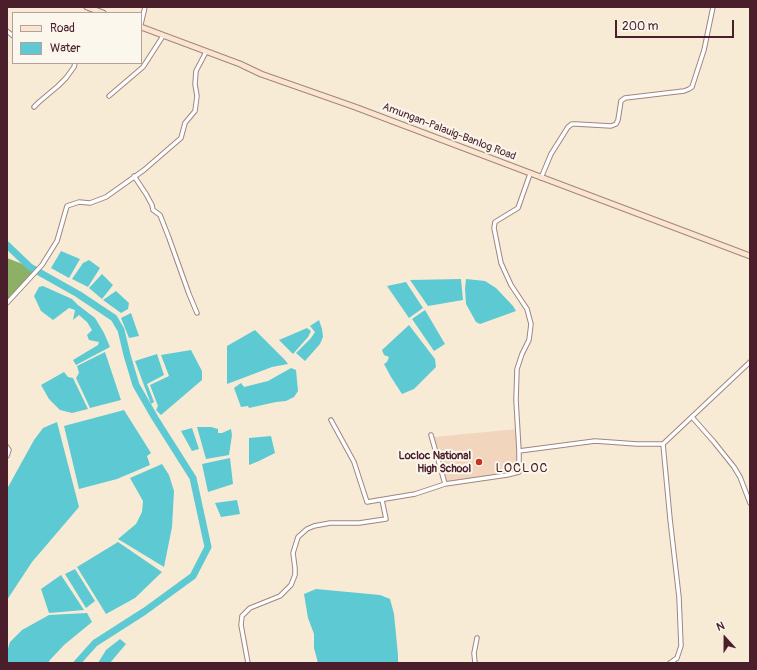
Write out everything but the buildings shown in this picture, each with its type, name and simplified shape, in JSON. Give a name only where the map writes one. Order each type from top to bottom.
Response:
[{"type":"main road","points":[[87,7],[100,12]]},
{"type":"main road","name":"Amungan-Palauig-Banlog Road","points":[[142,27],[262,74],[355,107],[750,256]]},
{"type":"street","points":[[142,20],[145,7]]},
{"type":"street","points":[[541,178],[551,154],[568,127],[572,124],[611,126],[616,124],[621,101],[625,98],[684,91],[689,89],[692,86],[704,50],[713,7]]},
{"type":"street","points":[[108,96],[143,67],[163,36]]},
{"type":"street","points":[[7,303],[42,265],[58,241],[68,206],[79,202],[90,203],[106,197],[144,170],[181,138],[185,123],[195,111],[197,96],[194,84],[196,71],[206,52]]},
{"type":"street","points":[[34,107],[66,78],[75,64]]},
{"type":"street","points":[[331,420],[354,462],[367,502],[415,494],[445,484],[519,472],[516,400],[517,369],[529,340],[531,324],[527,309],[511,285],[501,263],[494,228],[495,222],[518,208],[530,174]]},
{"type":"street","points":[[134,176],[146,194],[153,210],[160,215],[197,313]]},
{"type":"street","points":[[519,451],[595,441],[663,444],[750,362]]},
{"type":"street","points":[[692,417],[734,467],[740,477],[750,503]]},
{"type":"street","points":[[431,435],[445,484]]},
{"type":"street","points":[[663,444],[679,597],[681,646],[677,658],[670,663]]},
{"type":"street","points":[[7,447],[9,450],[7,456]]},
{"type":"street","points":[[248,663],[241,625],[242,616],[250,608],[280,596],[291,585],[296,568],[293,553],[298,536],[314,526],[330,523],[359,523],[386,519],[382,500]]},
{"type":"street","points":[[475,663],[474,653],[477,638]]},
{"type":"street","points":[[677,658],[680,662]]},
{"type":"shaded area","name":"Locloc National High School","points":[[517,429],[516,445],[518,468],[513,472],[447,482],[434,437]]},
{"type":"green space","points":[[7,258],[35,270],[29,280],[7,303]]},
{"type":"water","points":[[61,251],[80,259],[69,278],[51,268]]},
{"type":"water","points":[[89,260],[100,268],[88,287],[72,279],[83,263]]},
{"type":"water","points":[[102,274],[113,285],[102,299],[89,288]]},
{"type":"water","points":[[461,279],[463,300],[428,306],[410,280]]},
{"type":"water","points":[[466,279],[485,281],[496,288],[516,311],[480,324],[476,322],[466,304]]},
{"type":"water","points":[[406,282],[423,308],[409,318],[387,286]]},
{"type":"water","points":[[43,286],[72,299],[95,318],[110,347],[76,365],[73,360],[98,345],[99,342],[89,340],[87,335],[92,330],[87,322],[79,315],[73,320],[75,310],[69,308],[53,320],[41,311],[34,296],[39,287]]},
{"type":"water","points":[[116,291],[129,303],[128,309],[121,313],[103,300]]},
{"type":"water","points":[[425,310],[445,344],[434,351],[412,319]]},
{"type":"water","points":[[131,313],[139,336],[129,338],[121,318]]},
{"type":"water","points":[[319,320],[323,337],[320,344],[305,361],[296,353],[315,332],[310,326]]},
{"type":"water","points":[[409,325],[435,359],[436,367],[414,389],[402,394],[384,364],[387,362],[389,357],[384,355],[382,350]]},
{"type":"water","points":[[307,328],[311,331],[308,337],[293,354],[279,340]]},
{"type":"water","points":[[255,330],[288,364],[272,367],[227,384],[227,346]]},
{"type":"water","points":[[191,350],[202,371],[202,380],[161,415],[156,410],[158,406],[150,385],[169,376],[161,355]]},
{"type":"water","points":[[105,352],[121,400],[90,408],[76,378],[79,373],[77,366]]},
{"type":"water","points":[[157,354],[164,375],[147,384],[154,402],[151,404],[135,361]]},
{"type":"water","points":[[291,368],[296,370],[298,391],[294,397],[286,401],[249,408],[248,406],[241,407],[234,388],[241,383],[244,387],[268,381]]},
{"type":"water","points":[[64,372],[68,377],[73,378],[88,409],[72,413],[60,410],[49,399],[41,385]]},
{"type":"water","points":[[124,410],[151,453],[147,456],[150,465],[117,479],[79,489],[64,426]]},
{"type":"water","points":[[57,422],[79,507],[32,562],[7,600],[7,489],[34,440],[43,428]]},
{"type":"water","points":[[197,427],[211,427],[218,429],[218,433],[231,429],[232,435],[229,455],[206,459]]},
{"type":"water","points":[[192,428],[199,449],[192,451],[181,431]]},
{"type":"water","points":[[271,436],[275,453],[249,465],[249,438]]},
{"type":"water","points":[[230,458],[233,484],[208,492],[202,464]]},
{"type":"water","points":[[162,464],[169,475],[174,491],[172,527],[164,567],[118,539],[136,524],[142,512],[143,501],[130,478]]},
{"type":"water","points":[[237,500],[240,514],[221,517],[215,503]]},
{"type":"water","points":[[118,542],[162,572],[135,598],[106,614],[77,567]]},
{"type":"water","points":[[75,569],[95,601],[86,608],[65,574]]},
{"type":"water","points":[[61,575],[84,610],[49,613],[41,589]]},
{"type":"water","points":[[316,589],[380,595],[390,599],[394,614],[398,663],[318,663],[314,648],[314,634],[308,618],[304,594]]},
{"type":"water","points":[[87,613],[92,622],[64,645],[48,663],[7,663],[7,652],[10,642],[22,630],[49,615]]},
{"type":"water","points":[[120,639],[126,644],[110,663],[98,663],[106,650]]},
{"type":"waterway","points":[[7,245],[30,267],[78,294],[114,318],[121,330],[136,385],[193,478],[208,547],[193,576],[145,611],[95,643],[77,663]]},
{"type":"place","name":"Locloc National High School","points":[[479,462]]},
{"type":"district","name":"LOCLOC","points":[[522,469]]}]
